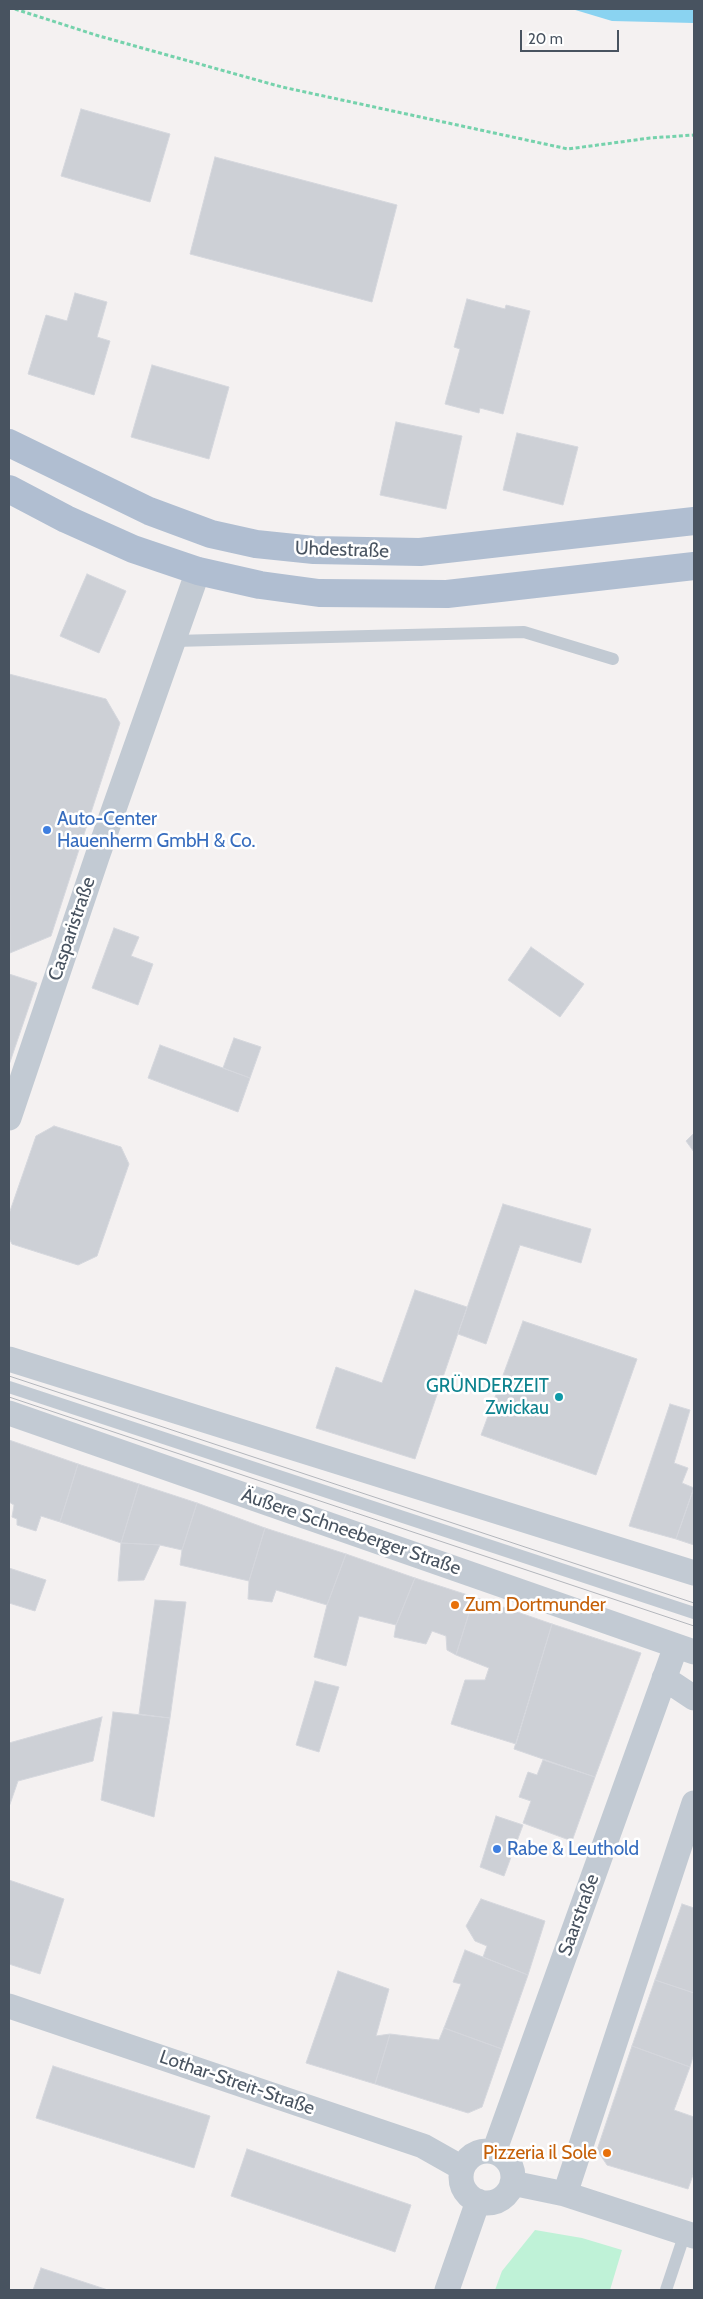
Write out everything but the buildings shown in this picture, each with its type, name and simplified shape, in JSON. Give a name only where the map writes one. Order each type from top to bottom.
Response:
[{"type":"main road","name":"Uhdestraße","points":[[9,443],[149,511],[211,534],[256,544],[314,550],[420,552],[694,521]]},
{"type":"main road","points":[[9,489],[66,519],[134,549],[198,571],[260,586],[319,593],[448,594],[694,566]]},
{"type":"street","name":"Casparistraße","points":[[9,1118],[97,857],[198,571]]},
{"type":"street","points":[[9,1359],[694,1573]]},
{"type":"street","name":"Äußere Schneeberger Straße","points":[[9,1413],[685,1649]]},
{"type":"street","name":"Saarstraße","points":[[494,2152],[664,1678],[685,1649]]},
{"type":"street","points":[[664,1678],[694,1698]]},
{"type":"street","points":[[565,2194],[694,1803]]},
{"type":"street","name":"Lothar-Streit-Straße","points":[[9,2006],[422,2146],[462,2168]]},
{"type":"street","points":[[478,2152],[494,2152],[507,2161],[511,2168],[512,2183],[509,2190],[499,2200],[486,2203],[471,2198],[462,2184],[462,2168],[478,2152]]},
{"type":"street","points":[[512,2183],[565,2194],[690,2235]]},
{"type":"street","points":[[447,2290],[478,2201]]},
{"type":"lane","points":[[174,641],[524,632],[613,659]]},
{"type":"lane","name":"Äußere Schneeberger Straße","points":[[9,1387],[694,1613]]},
{"type":"lane","points":[[666,2290],[690,2235]]},
{"type":"path","points":[[14,9],[99,36],[282,87],[568,149],[650,138],[694,135]]},
{"type":"green space","points":[[535,2230],[582,2238],[622,2250],[610,2290],[495,2290],[502,2271]]},
{"type":"water","points":[[572,9],[694,9],[694,23],[612,21]]},
{"type":"tram line","points":[[9,1376],[694,1603]]},
{"type":"tram line","points":[[9,1397],[694,1626]]},
{"type":"place","name":"Auto-Center Hauenherm GmbH & Co.","points":[[47,830]]},
{"type":"place","name":"GRÜNDERZEIT Zwickau","points":[[559,1397]]},
{"type":"place","name":"Zum Dortmunder","points":[[455,1605]]},
{"type":"place","name":"Rabe & Leuthold","points":[[497,1849]]},
{"type":"place","name":"Pizzeria il Sole","points":[[607,2153]]}]
